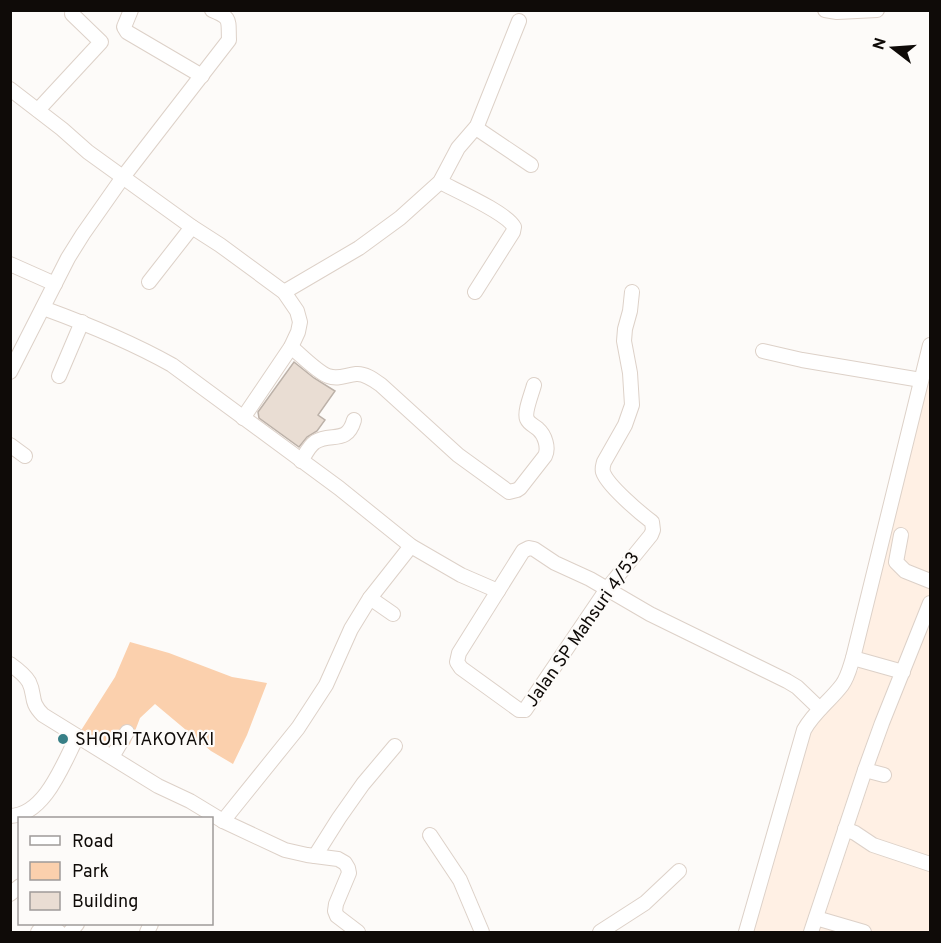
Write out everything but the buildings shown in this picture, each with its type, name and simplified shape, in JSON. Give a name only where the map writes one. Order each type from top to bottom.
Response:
[{"type":"street","points":[[131,10],[124,27],[127,32],[202,76]]},
{"type":"street","points":[[10,372],[68,258],[123,177],[229,40],[228,19],[212,10]]},
{"type":"street","points":[[825,10],[837,12],[877,10]]},
{"type":"street","points":[[38,110],[101,42],[72,14]]},
{"type":"street","points":[[284,292],[359,248],[400,218],[440,182],[458,148],[477,126],[519,21]]},
{"type":"street","points":[[10,89],[88,153],[284,292],[297,310],[300,322],[291,347],[243,418]]},
{"type":"street","points":[[477,126],[479,130],[531,165]]},
{"type":"street","points":[[440,182],[496,212],[514,227],[475,292]]},
{"type":"street","points":[[149,282],[192,226]]},
{"type":"street","points":[[10,264],[56,284]]},
{"type":"street","name":"Jalan SP Mahsuri 4/53","points":[[498,591],[459,653],[457,662],[461,668],[519,710],[524,711],[607,589],[653,530],[652,522],[638,512],[603,473],[604,462],[626,425],[632,405],[630,373],[624,341],[632,292]]},
{"type":"street","points":[[44,308],[82,322],[172,365],[339,488],[411,546],[461,575],[498,591],[523,551],[529,548],[534,549],[555,563],[650,614],[787,681],[797,687],[820,709]]},
{"type":"street","points":[[59,376],[82,322]]},
{"type":"street","points":[[746,933],[801,737],[808,723],[844,681],[854,658],[930,345]]},
{"type":"street","points":[[291,347],[329,377],[344,378],[356,374],[369,377],[381,385],[458,455],[509,492],[520,488],[548,451],[541,432],[527,419],[534,385]]},
{"type":"street","points":[[763,351],[802,360],[921,380]]},
{"type":"street","points":[[301,461],[317,441],[341,437],[352,427],[354,420]]},
{"type":"street","points":[[10,445],[25,456]]},
{"type":"street","points":[[901,535],[896,562],[905,571],[930,581]]},
{"type":"street","points":[[223,821],[303,720],[326,685],[351,629],[370,598],[411,546]]},
{"type":"street","points":[[370,598],[393,614]]},
{"type":"street","points":[[811,933],[865,770],[930,603]]},
{"type":"street","points":[[854,658],[903,672]]},
{"type":"street","points":[[10,664],[29,681],[33,701],[43,715],[158,786],[190,801],[223,821],[285,850],[338,859],[345,863],[349,873],[335,910],[337,916],[358,933]]},
{"type":"street","points":[[112,757],[127,732]]},
{"type":"street","points":[[10,816],[26,813],[40,802],[58,775],[77,737]]},
{"type":"street","points":[[315,856],[363,784],[395,746]]},
{"type":"street","points":[[865,770],[884,775]]},
{"type":"street","points":[[845,830],[855,833],[873,845],[930,864]]},
{"type":"street","points":[[430,835],[460,880],[482,933]]},
{"type":"street","points":[[600,933],[645,903],[679,871]]},
{"type":"street","points":[[816,918],[864,933]]},
{"type":"street","points":[[38,933],[46,925],[59,933]]},
{"type":"shaded area","points":[[930,364],[930,932],[749,932],[806,735],[816,720],[848,689],[852,673],[858,671],[863,649],[859,643]]},
{"type":"green space","points":[[130,642],[169,653],[232,677],[267,683],[233,764],[211,751],[155,704],[140,718],[130,744],[120,754],[80,732],[115,677]]},
{"type":"place","name":"SHORI TAKOYAKI","points":[[63,739]]}]
